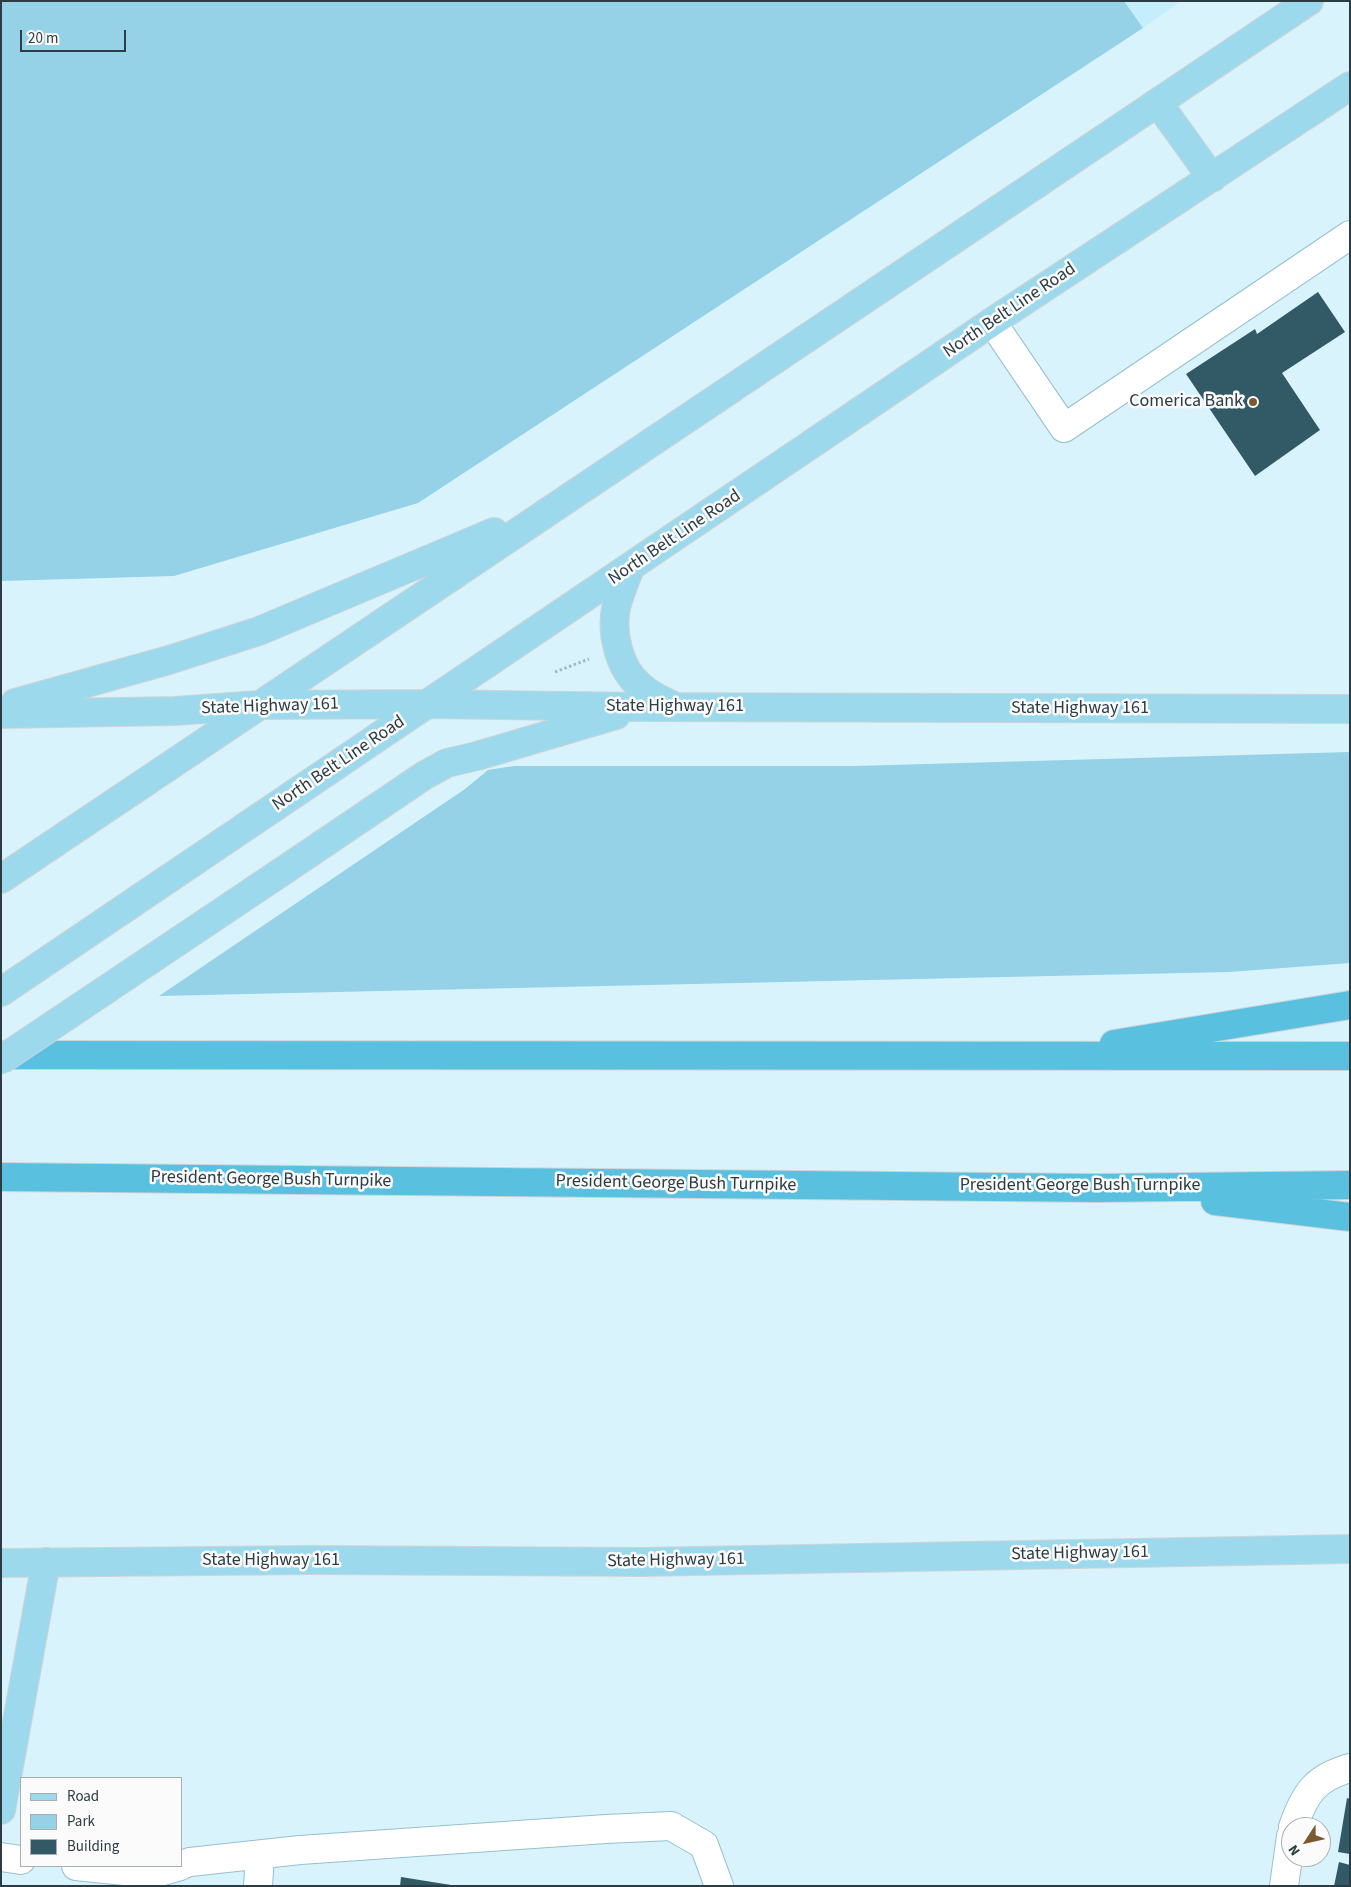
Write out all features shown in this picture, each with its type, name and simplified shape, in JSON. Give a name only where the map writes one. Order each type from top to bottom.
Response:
[{"type":"highway","points":[[1035,1057],[1350,1005]]},
{"type":"highway","points":[[1,1055],[1350,1056]]},
{"type":"highway","name":"President George Bush Turnpike","points":[[1,1177],[1097,1188],[1350,1185]]},
{"type":"highway","points":[[1097,1188],[1350,1217]]},
{"type":"main road","points":[[3,878],[1309,1]]},
{"type":"main road","name":"North Belt Line Road","points":[[1,992],[992,322],[1350,86]]},
{"type":"main road","points":[[1158,103],[1212,178]]},
{"type":"main road","points":[[1,706],[169,660],[259,631],[555,506]]},
{"type":"main road","points":[[630,568],[616,609],[615,627],[618,648],[624,665],[636,683],[650,694],[676,707]]},
{"type":"main road","name":"State Highway 161","points":[[1,714],[176,711],[258,705],[427,704],[642,707],[1350,709]]},
{"type":"main road","points":[[1,1060],[425,775],[447,764],[487,754],[642,707]]},
{"type":"main road","name":"State Highway 161","points":[[1,1563],[303,1560],[641,1562],[1350,1549]]},
{"type":"main road","points":[[1,1810],[46,1562]]},
{"type":"lane","points":[[992,322],[1064,428],[1349,237]]},
{"type":"lane","points":[[1296,1817],[1300,1806],[1315,1785],[1334,1772],[1350,1768]]},
{"type":"lane","points":[[182,1864],[310,1850],[596,1829],[671,1826],[704,1846],[719,1886]]},
{"type":"lane","points":[[258,1886],[260,1855]]},
{"type":"lane","points":[[1,1857],[20,1860]]},
{"type":"lane","points":[[82,1867],[160,1880],[177,1867]]},
{"type":"lane","points":[[1284,1886],[1287,1867]]},
{"type":"path","points":[[551,673],[594,657]]},
{"type":"shaded area","points":[[1124,1],[1181,1],[1143,28]]},
{"type":"green space","points":[[1,1],[1124,1],[1143,28],[418,503],[174,576],[1,581]]},
{"type":"green space","points":[[1350,752],[1350,963],[1229,972],[159,996],[465,789],[488,770],[514,766],[856,766]]},
{"type":"building","name":"Comerica Bank","points":[[1318,292],[1345,332],[1282,373],[1320,430],[1255,476],[1186,374],[1255,329],[1257,334]]},
{"type":"building","points":[[1347,1798],[1350,1799],[1350,1854],[1338,1852]]},
{"type":"building","points":[[1339,1862],[1350,1865],[1350,1886],[1334,1886]]},
{"type":"building","points":[[401,1877],[451,1885],[451,1886],[400,1886]]},
{"type":"place","name":"Comerica Bank","points":[[1253,402]]}]
